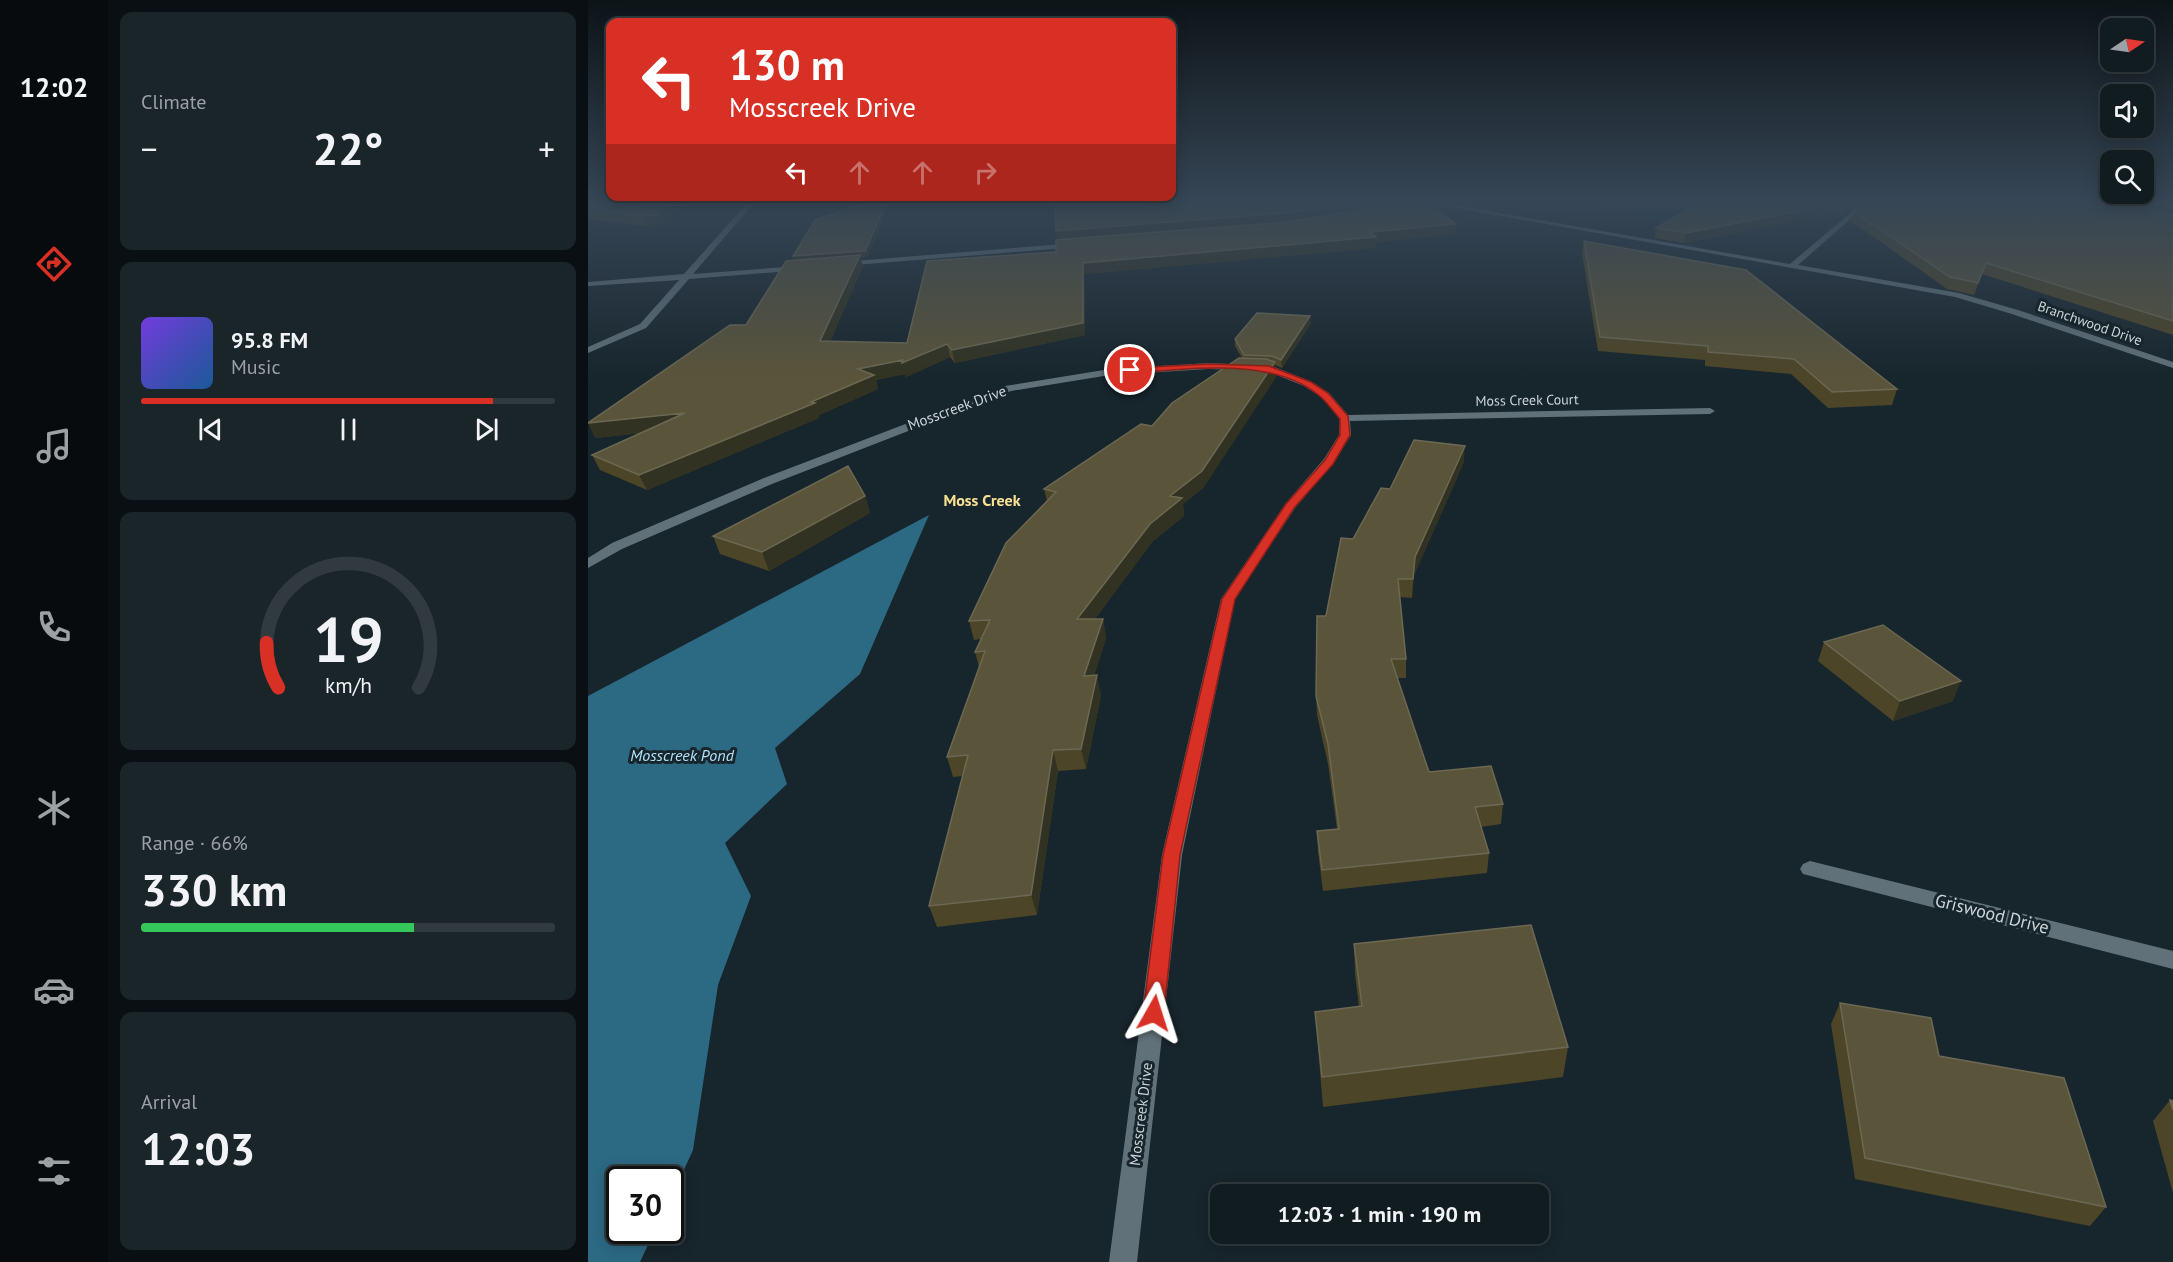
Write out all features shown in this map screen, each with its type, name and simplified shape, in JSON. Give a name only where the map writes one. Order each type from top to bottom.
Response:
[{"type":"street","points":[[589,350],[643,326],[700,262]]},
{"type":"street","points":[[829,266],[877,262]]},
{"type":"street","name":"Branchwood Drive","points":[[1775,262],[1956,295],[2015,312],[2173,365]]},
{"type":"street","points":[[1793,265],[1797,262]]},
{"type":"street","points":[[588,284],[805,267]]},
{"type":"street","name":"Mosscreek Drive","points":[[588,564],[617,546],[768,481],[1009,388],[1110,372],[1209,366],[1269,368],[1308,384],[1325,395],[1345,418],[1345,435],[1329,461],[1290,506],[1228,599],[1172,855],[1123,1262]]},
{"type":"street","name":"Moss Creek Court","points":[[1345,418],[1710,411]]},
{"type":"street","name":"Griswood Drive","points":[[1810,869],[2173,960]]},
{"type":"water","name":"Mosscreek Pond","points":[[929,515],[860,674],[775,748],[787,784],[725,843],[751,896],[718,985],[693,1150],[684,1170],[684,1166],[606,1166],[606,1244],[648,1244],[640,1262],[588,1262],[588,696]]},
{"type":"building","points":[[785,262],[857,262],[820,341],[907,343],[927,262],[1095,262],[1083,263],[1083,323],[952,350],[947,344],[902,363],[903,360],[858,369],[874,375],[811,402],[815,403],[639,475],[592,455],[685,413],[588,423],[730,325],[746,325]]},
{"type":"building","points":[[1587,262],[1701,262],[1746,270],[1897,389],[1832,392],[1794,359],[1708,352],[1708,346],[1600,337]]},
{"type":"building","points":[[1928,262],[2173,262],[2173,321],[1986,263],[1978,283],[1950,277]]},
{"type":"building","points":[[1257,313],[1310,316],[1281,360],[1272,356],[1244,355],[1235,339]]},
{"type":"building","points":[[1239,358],[1266,359],[1275,362],[1202,471],[1170,496],[1182,498],[1150,524],[1077,619],[1103,619],[1084,676],[1097,675],[1081,749],[1053,750],[1031,895],[929,906],[968,755],[947,757],[985,651],[975,652],[990,620],[969,621],[1006,543],[1056,492],[1044,489],[1141,424],[1152,426],[1172,403]]},
{"type":"building","points":[[1414,440],[1465,446],[1415,557],[1413,579],[1398,579],[1406,659],[1391,659],[1429,772],[1491,766],[1503,804],[1475,807],[1489,853],[1322,870],[1317,831],[1339,829],[1328,744],[1316,696],[1317,616],[1326,616],[1341,538],[1353,539],[1381,488],[1390,489]]},
{"type":"building","points":[[848,466],[865,496],[762,552],[713,536]]},
{"type":"building","points":[[1883,625],[1961,681],[1900,701],[1824,642]]},
{"type":"building","points":[[1531,925],[1568,1047],[1322,1077],[1315,1012],[1362,1006],[1354,944]]},
{"type":"building","points":[[1840,1003],[1931,1018],[1939,1056],[2064,1078],[2106,1207],[1865,1158]]},
{"type":"district","name":"Moss Creek","points":[[982,500]]},
{"type":"route","points":[[1130,370],[1209,366],[1269,368],[1308,384],[1325,395],[1345,418],[1345,435],[1329,461],[1290,506],[1228,599],[1172,855],[1154,1013]]}]
